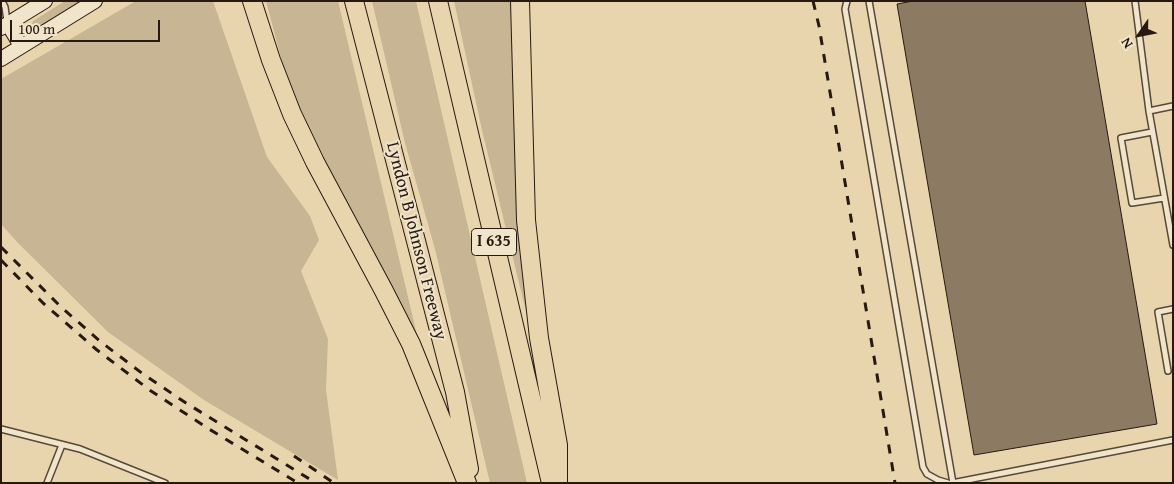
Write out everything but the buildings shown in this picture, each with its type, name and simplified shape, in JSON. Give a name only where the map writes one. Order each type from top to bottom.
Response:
[{"type":"highway","points":[[252,1],[271,60],[292,114],[314,162],[411,344],[467,483]]},
{"type":"highway","name":"Lyndon B Johnson Freeway","points":[[354,1],[455,392],[472,483]]},
{"type":"highway","name":"I 635","points":[[438,1],[551,483]]},
{"type":"highway","points":[[520,1],[526,220],[539,338],[558,445],[558,483]]},
{"type":"main road","points":[[22,46],[3,24],[45,1]]},
{"type":"main road","points":[[1,59],[95,1]]},
{"type":"lane","points":[[2,1],[5,7],[3,24]]},
{"type":"lane","points":[[847,1],[845,9],[923,467],[927,474],[948,483]]},
{"type":"lane","points":[[869,1],[953,483],[1173,440]]},
{"type":"lane","points":[[1135,1],[1152,132],[1173,245]]},
{"type":"lane","points":[[1149,111],[1173,106]]},
{"type":"lane","points":[[1152,132],[1121,138],[1132,203],[1164,198]]},
{"type":"lane","points":[[1168,371],[1158,312],[1173,309]]},
{"type":"lane","points":[[1,429],[80,449],[165,483]]},
{"type":"lane","points":[[48,483],[62,444]]},
{"type":"shaded area","points":[[65,1],[81,1],[38,28],[31,25],[33,21]]},
{"type":"shaded area","points":[[136,1],[213,1],[267,157],[310,216],[319,240],[301,271],[328,339],[326,390],[338,480],[204,400],[108,332],[1,224],[1,79]]},
{"type":"shaded area","points":[[266,1],[338,1],[417,335],[315,145],[285,73]]},
{"type":"shaded area","points":[[372,1],[416,1],[527,483],[490,483],[435,249],[405,143]]},
{"type":"shaded area","points":[[454,1],[516,1],[533,319],[528,320],[482,130]]},
{"type":"railway","points":[[813,1],[819,26],[895,483]]},
{"type":"railway","points":[[1,247],[61,307],[101,342],[143,374],[186,403],[316,483]]},
{"type":"railway","points":[[1,260],[43,303],[97,350],[151,391],[298,483]]},
{"type":"railway","points":[[294,456],[334,483]]}]
